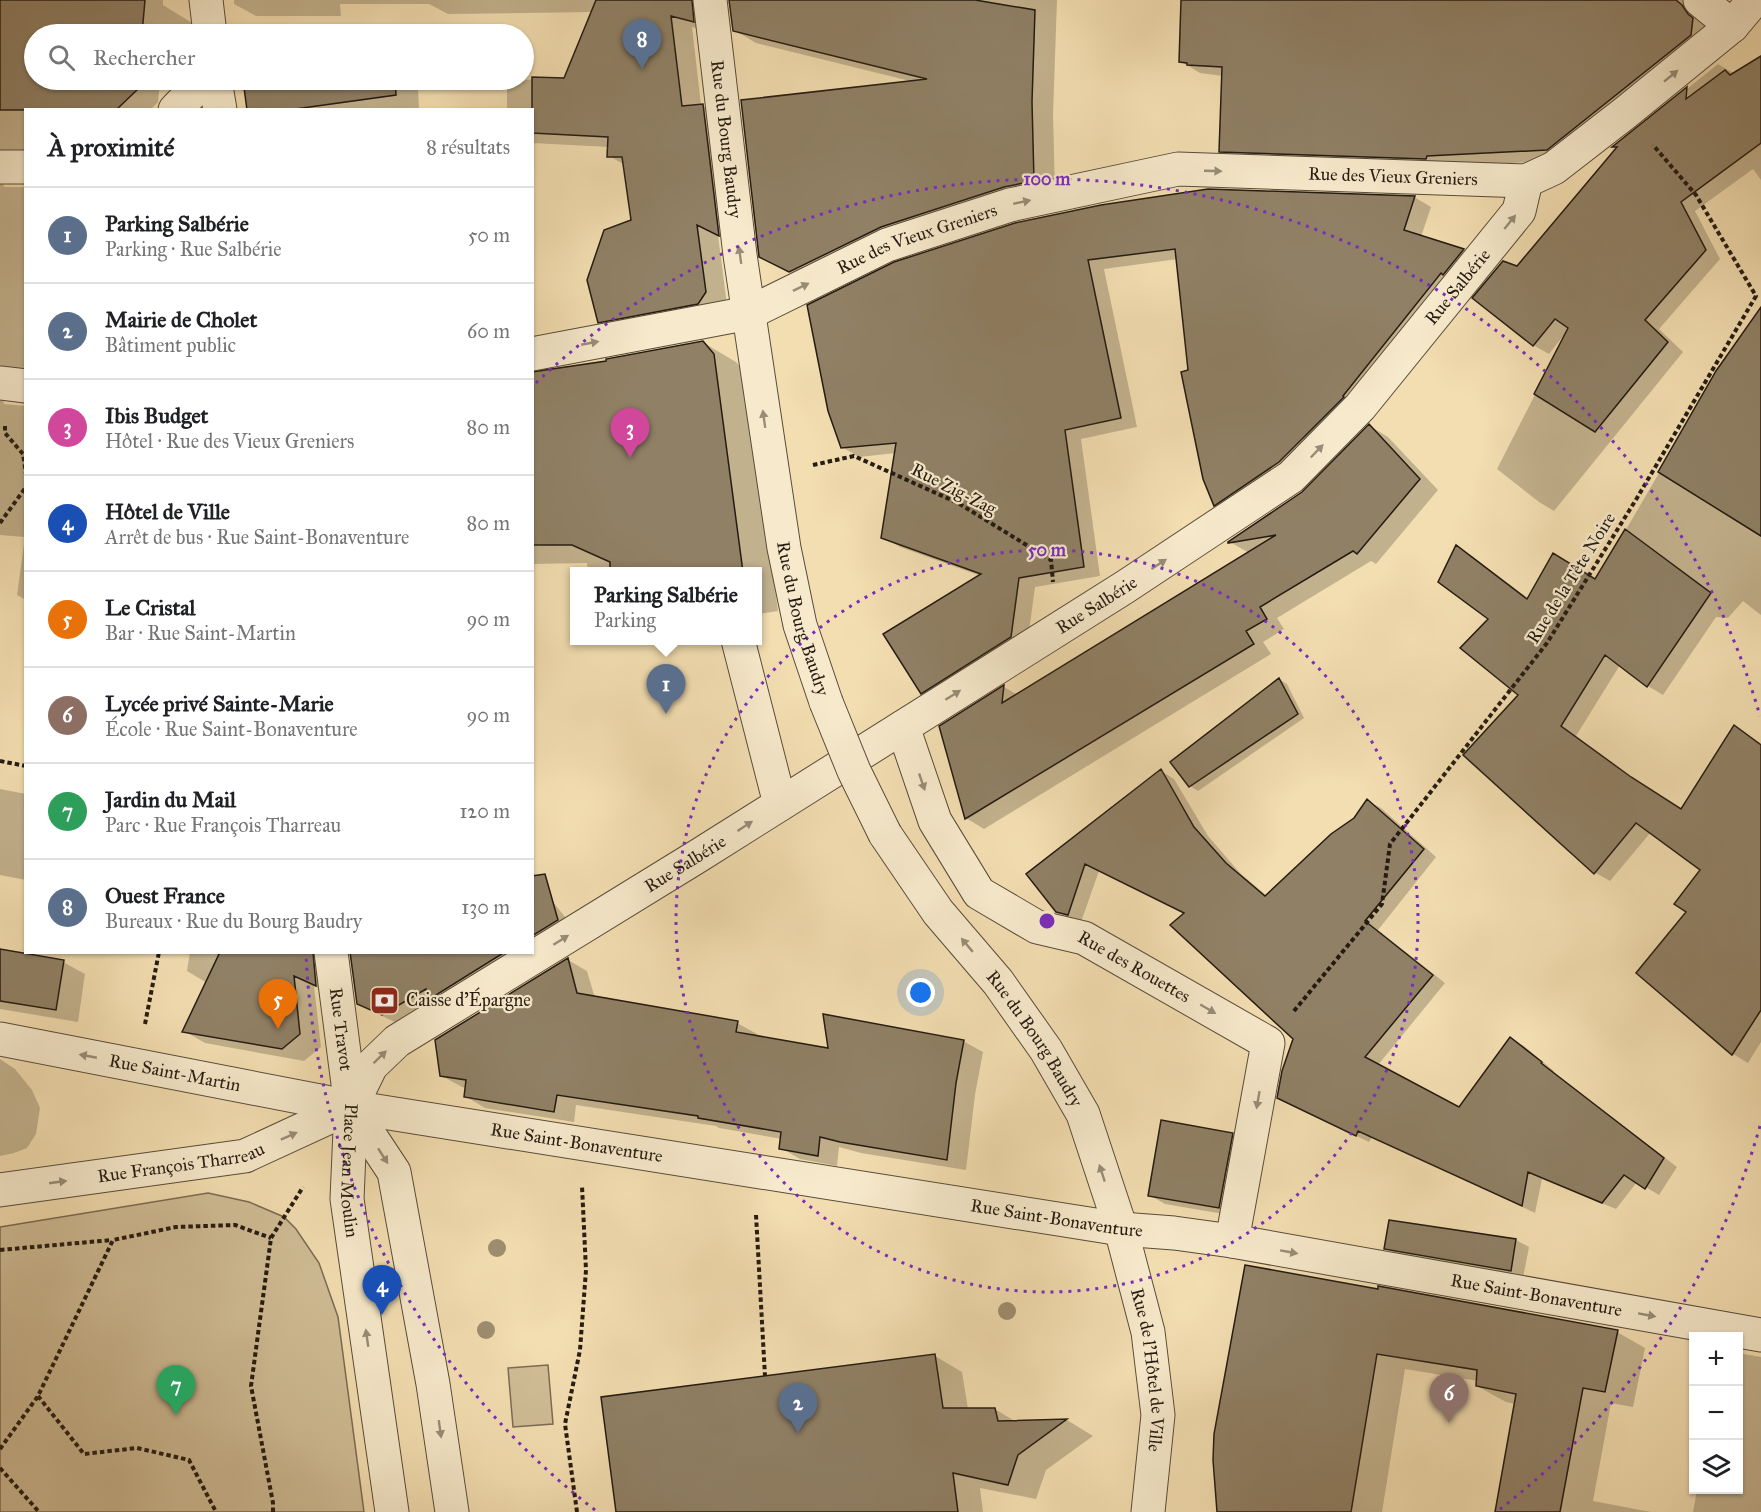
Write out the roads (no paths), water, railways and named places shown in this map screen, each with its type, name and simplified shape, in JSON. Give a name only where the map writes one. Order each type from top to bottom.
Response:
[{"type":"street","points":[[206,0],[209,24]]},
{"type":"street","name":"Rue du Bourg Baudry","points":[[710,0],[740,255],[772,477],[800,625],[826,702],[854,771],[885,834],[938,912],[998,982],[1046,1050],[1083,1114],[1121,1229]]},
{"type":"street","points":[[1700,0],[1732,26]]},
{"type":"street","points":[[1526,181],[1554,168],[1626,112],[1732,26],[1754,0]]},
{"type":"street","points":[[177,108],[194,90]]},
{"type":"street","points":[[217,90],[220,108]]},
{"type":"street","points":[[0,167],[24,167]]},
{"type":"street","name":"Rue des Vieux Greniers","points":[[534,354],[749,313],[887,245],[1010,205],[1178,169],[1526,181]]},
{"type":"street","name":"Rue Salbérie","points":[[351,1107],[371,1066],[397,1041],[903,727],[1291,477],[1360,407],[1519,212],[1526,181]]},
{"type":"street","points":[[0,383],[24,386]]},
{"type":"street","points":[[739,645],[780,804]]},
{"type":"street","name":"Rue des Rouettes","points":[[903,727],[935,821],[979,892],[1037,927],[1084,938],[1268,1043],[1232,1241]]},
{"type":"street","name":"Rue Travot","points":[[331,954],[351,1107]]},
{"type":"street","name":"Rue Saint-Martin","points":[[0,1039],[351,1107]]},
{"type":"street","name":"Rue Saint-Bonaventure","points":[[351,1107],[1121,1229],[1232,1241],[1761,1335]]},
{"type":"street","name":"Rue François Tharreau","points":[[0,1190],[245,1156],[351,1107]]},
{"type":"street","name":"Place Jean Moulin","points":[[351,1107],[347,1199],[392,1512]]},
{"type":"street","name":"Place Jean Moulin","points":[[351,1107],[394,1172],[433,1384],[452,1512]]},
{"type":"street","name":"Rue de l’Hôtel de Ville","points":[[1121,1229],[1148,1332],[1158,1414],[1148,1512]]},
{"type":"place","name":"Ouest France","points":[[642,69]]},
{"type":"place","name":"Ibis Budget","points":[[630,458]]},
{"type":"place","name":"Parking Salbérie","points":[[666,714]]},
{"type":"place","name":"Caisse d'Épargne","points":[[385,1000]]},
{"type":"place","name":"Le Cristal","points":[[278,1029]]},
{"type":"place","name":"Hôtel de Ville","points":[[382,1315]]},
{"type":"place","name":"Jardin du Mail","points":[[176,1415]]},
{"type":"place","name":"Lycée privé Sainte-Marie","points":[[1449,1423]]},
{"type":"place","name":"Mairie de Cholet","points":[[798,1433]]}]
